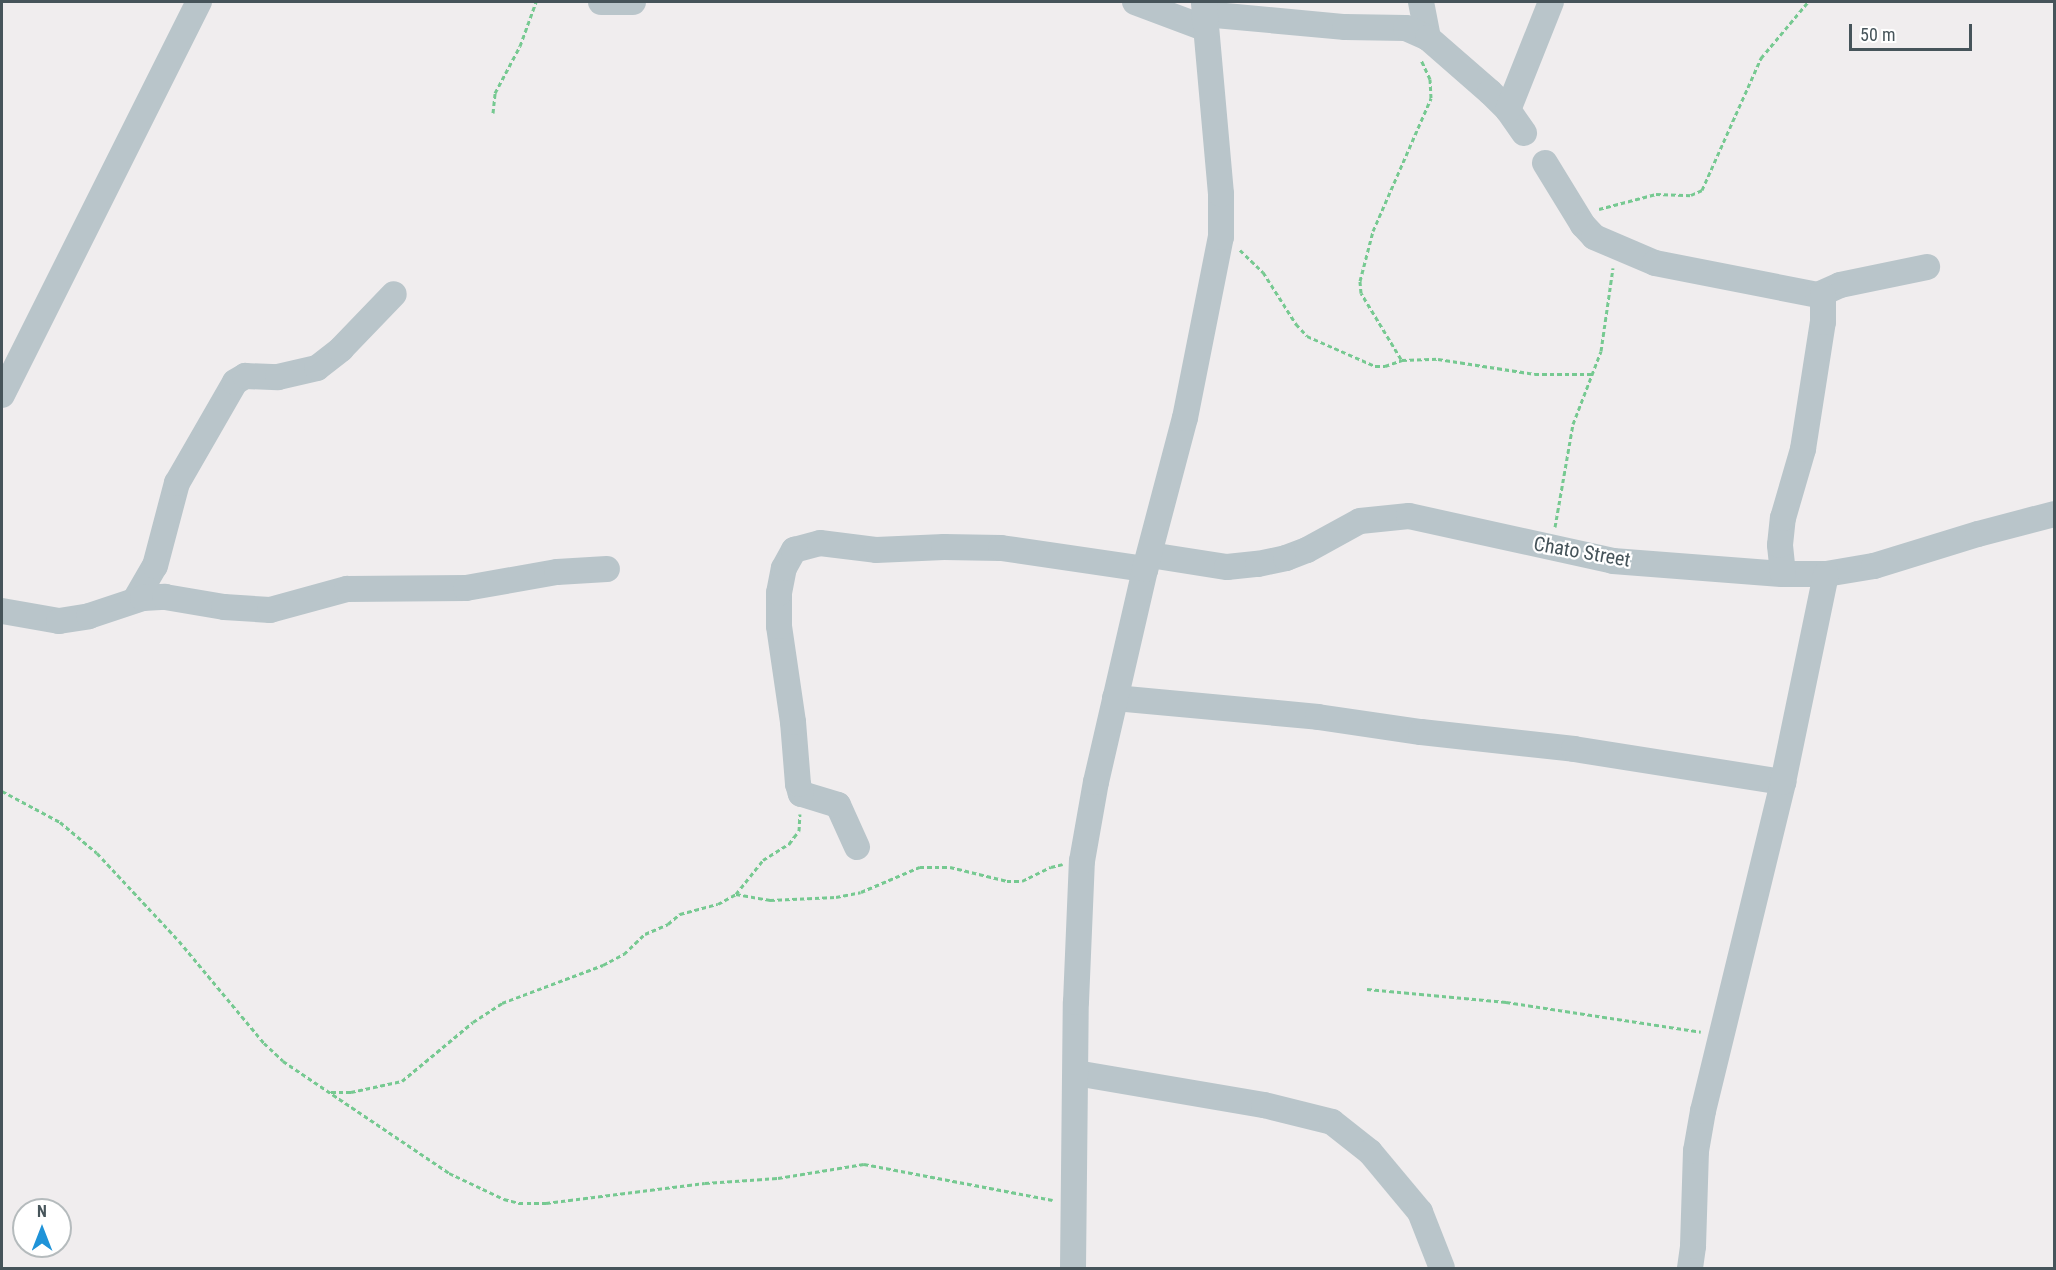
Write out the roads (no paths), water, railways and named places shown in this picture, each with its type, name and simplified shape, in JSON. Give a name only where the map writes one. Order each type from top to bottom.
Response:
[{"type":"street","points":[[2,395],[199,2]]},
{"type":"street","points":[[601,2],[633,2]]},
{"type":"street","points":[[1136,2],[1204,15],[1345,27],[1406,28],[1424,48],[1508,110],[1524,133]]},
{"type":"street","points":[[1421,2],[1424,48]]},
{"type":"street","points":[[1508,110],[1551,2]]},
{"type":"street","points":[[1073,1269],[1076,1204],[1076,1002],[1082,861],[1095,782],[1147,562],[1185,418],[1215,279],[1221,237],[1221,194],[1204,15]]},
{"type":"street","points":[[1545,163],[1594,237],[1655,263],[1813,295],[1823,295],[1840,285],[1927,267]]},
{"type":"street","points":[[135,600],[155,566],[177,483],[235,382],[245,376],[278,377],[317,368],[341,349],[394,294]]},
{"type":"street","points":[[1783,574],[1780,545],[1784,518],[1803,449],[1823,322],[1823,295]]},
{"type":"street","name":"Chato Street","points":[[857,847],[838,805],[801,794],[779,626],[779,593],[784,568],[795,550],[820,543],[876,550],[944,547],[1001,548],[1227,567],[1286,558],[1307,550],[1360,521],[1409,516],[1613,561],[1783,574],[1826,573],[1874,566],[2055,514]]},
{"type":"street","points":[[2,611],[59,621],[89,616],[135,600],[165,597],[224,607],[270,610],[346,589],[466,588],[557,572],[607,569]]},
{"type":"street","points":[[1690,1269],[1693,1246],[1696,1150],[1709,1082],[1784,782],[1826,573]]},
{"type":"street","points":[[1115,698],[1275,712],[1421,732],[1574,749],[1784,782]]},
{"type":"street","points":[[1076,1073],[1264,1105],[1332,1122],[1370,1152],[1420,1212],[1442,1269]]}]
